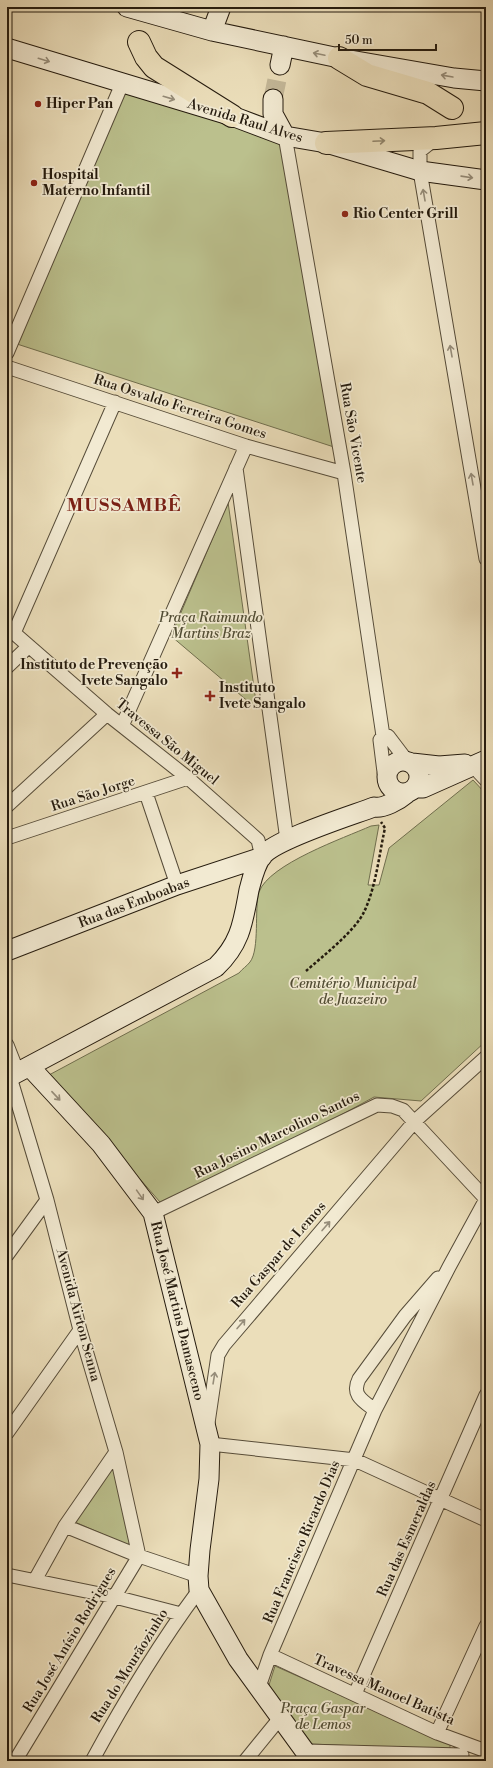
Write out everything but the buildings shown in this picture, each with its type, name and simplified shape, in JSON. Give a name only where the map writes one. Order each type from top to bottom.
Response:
[{"type":"highway","points":[[139,42],[146,57],[154,67],[232,116]]},
{"type":"highway","points":[[339,58],[367,75],[428,93],[452,108]]},
{"type":"highway","points":[[326,143],[436,138],[486,133]]},
{"type":"street","points":[[127,7],[212,31],[339,58],[454,78],[486,81]]},
{"type":"street","points":[[212,31],[221,7]]},
{"type":"street","points":[[280,65],[284,46]]},
{"type":"street","name":"Avenida Raul Alves","points":[[8,51],[232,116],[285,136],[326,143],[420,171],[486,180]]},
{"type":"street","points":[[7,353],[122,84]]},
{"type":"street","points":[[273,99],[273,114],[285,136]]},
{"type":"street","name":"Rua São Vicente","points":[[285,136],[344,473],[383,736],[380,740],[384,772],[388,780]]},
{"type":"street","points":[[436,138],[420,151],[420,171],[486,559]]},
{"type":"street","name":"Rua Osvaldo Ferreira Gomes","points":[[7,367],[246,446],[344,473]]},
{"type":"street","points":[[11,630],[115,402]]},
{"type":"street","points":[[122,726],[246,446]]},
{"type":"street","points":[[236,468],[288,840]]},
{"type":"street","name":"Travessa São Miguel","points":[[11,630],[107,714],[188,778],[258,840],[262,857]]},
{"type":"street","points":[[7,667],[29,646]]},
{"type":"street","points":[[7,806],[107,714]]},
{"type":"street","points":[[14,1075],[216,966],[233,948],[239,933],[251,881],[262,857],[269,850],[288,840],[374,807],[378,808],[401,799],[411,791],[420,778],[419,772],[388,736],[383,736]]},
{"type":"street","points":[[409,762],[434,766],[479,763],[471,768],[423,788],[411,791],[395,792],[388,780],[388,771],[396,763],[409,762]]},
{"type":"street","points":[[479,763],[486,780]]},
{"type":"street","name":"Rua São Jorge","points":[[7,838],[188,778]]},
{"type":"street","points":[[374,807],[374,802],[388,780]]},
{"type":"street","points":[[146,793],[177,885]]},
{"type":"street","name":"Rua das Emboabas","points":[[7,951],[177,885],[262,857]]},
{"type":"street","name":"Avenida Airton Senna","points":[[7,1045],[80,1330],[116,1452],[139,1556]]},
{"type":"street","name":"Rua Gaspar de Lemos","points":[[209,1436],[220,1350],[415,1121],[486,1058]]},
{"type":"street","name":"Rua José Martins Damasceno","points":[[14,1075],[101,1144],[153,1213],[209,1436],[209,1479],[199,1583]]},
{"type":"street","name":"Rua Josino Marcolino Santos","points":[[153,1213],[377,1106],[392,1106],[403,1110],[415,1121],[442,1154],[486,1199]]},
{"type":"street","name":"Rua Francisco Ricardo Dias","points":[[260,1687],[270,1656],[355,1460],[375,1410],[486,1199]]},
{"type":"street","points":[[7,1255],[47,1200]]},
{"type":"street","name":"Rua Francisco Ricardo Dias","points":[[375,1410],[362,1400],[356,1392],[356,1386],[359,1379],[405,1316],[449,1267]]},
{"type":"street","points":[[7,1433],[80,1330]]},
{"type":"street","name":"Rua das Esmeraldas","points":[[355,1694],[442,1500],[486,1395]]},
{"type":"street","points":[[209,1436],[355,1460],[486,1520]]},
{"type":"street","points":[[35,1580],[65,1526],[116,1452]]},
{"type":"street","points":[[65,1526],[139,1556],[199,1583],[238,1659],[260,1687],[280,1718],[308,1756],[464,1758],[457,1740]]},
{"type":"street","name":"Rua José Anísio Rodrigues","points":[[15,1761],[139,1556]]},
{"type":"street","points":[[7,1575],[115,1597],[181,1614]]},
{"type":"street","name":"Rua do Mourãozinho","points":[[92,1761],[117,1716],[199,1583]]},
{"type":"street","points":[[437,1733],[486,1626]]},
{"type":"street","name":"Travessa Manoel Batista","points":[[270,1656],[437,1733],[486,1751]]},
{"type":"street","points":[[245,1761],[280,1718]]},
{"type":"path","points":[[306,971],[354,926],[364,913],[370,897],[385,828],[374,807]]},
{"type":"green space","points":[[129,82],[282,128],[337,448],[17,344]]},
{"type":"green space","name":"Praça Raimundo Martins Braz","points":[[228,502],[257,709],[171,636]]},
{"type":"green space","name":"Cemitério Municipal de Juazeiro","points":[[473,780],[486,794],[486,1041],[421,1101],[374,1097],[167,1210],[49,1075],[239,973],[250,962],[255,948],[259,892],[266,882],[277,872],[292,862],[326,845],[371,826],[379,825],[368,885],[379,885],[389,848]]},
{"type":"green space","points":[[117,1459],[132,1547],[75,1522]]},
{"type":"green space","name":"Praça Gaspar de Lemos","points":[[275,1666],[450,1744],[450,1750],[311,1744],[268,1688]]},
{"type":"tunnel","points":[[273,99],[280,65]]},
{"type":"place","name":"Hiper Pan","points":[[38,104]]},
{"type":"place","name":"Hospital Materno Infantil","points":[[34,183]]},
{"type":"place","name":"Rio Center Grill","points":[[345,214]]},
{"type":"place","name":"Instituto de Prevenção Ivete Sangalo","points":[[177,673]]},
{"type":"place","name":"Instituto Ivete Sangalo","points":[[210,696]]},
{"type":"district","name":"MUSSAMBÊ","points":[[124,505]]}]
